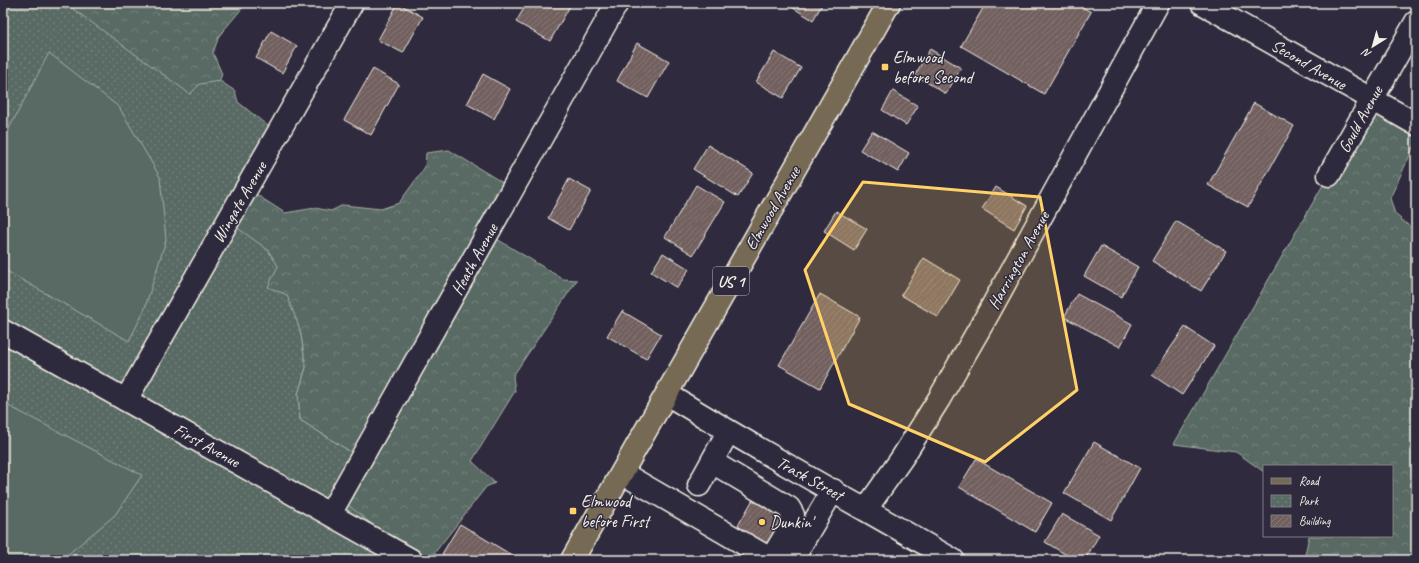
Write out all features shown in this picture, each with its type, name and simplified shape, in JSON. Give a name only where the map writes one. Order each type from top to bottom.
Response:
[{"type":"main road","name":"Elmwood Avenue","points":[[572,560],[889,3]]},
{"type":"street","name":"Wingate Avenue","points":[[126,400],[352,3]]},
{"type":"street","name":"Heath Avenue","points":[[330,514],[618,3]]},
{"type":"street","name":"Harrington Avenue","points":[[866,509],[910,445],[989,312],[1158,3]]},
{"type":"street","name":"Second Avenue","points":[[1202,3],[1416,124]]},
{"type":"street","name":"Gould Avenue","points":[[1329,175],[1416,22]]},
{"type":"street","name":"First Avenue","points":[[3,331],[411,560]]},
{"type":"street","name":"Trask Street","points":[[667,394],[728,432],[833,490],[953,560]]},
{"type":"street","points":[[699,485],[728,432]]},
{"type":"street","points":[[622,473],[772,560],[791,526],[793,515],[789,508],[712,462]]},
{"type":"street","points":[[792,560],[833,490]]},
{"type":"highlighted area","points":[[863,182],[1040,197],[1077,390],[985,462],[849,404],[805,270]]},
{"type":"green space","points":[[3,3],[248,3],[219,36],[213,53],[222,74],[219,82],[184,100]]},
{"type":"green space","points":[[3,3],[60,3],[69,6],[190,94],[200,84],[220,81],[235,91],[238,102],[274,131],[228,221],[268,250],[278,266],[268,287],[287,295],[300,330],[306,367],[298,394],[300,420],[357,456],[337,496],[416,560],[3,560]]},
{"type":"green space","points":[[49,53],[119,107],[160,177],[166,240],[144,311],[129,341],[3,269],[3,140]]},
{"type":"green space","points":[[1367,97],[1416,122],[1416,142],[1390,198],[1395,214],[1416,232],[1416,560],[1302,560],[1305,555],[1309,537],[1393,537],[1393,465],[1263,465],[1263,471],[1236,452],[1174,444],[1342,152]]},
{"type":"green space","points":[[449,150],[508,186],[487,233],[563,279],[577,280],[513,376],[515,391],[472,461],[495,483],[486,487],[436,551],[431,560],[73,560],[357,456],[300,420],[298,394],[306,367],[300,330],[268,287],[228,221],[246,188],[285,213],[315,208],[331,211],[343,205],[381,209],[399,203],[425,167],[426,153]]},
{"type":"green space","points":[[3,403],[142,475],[115,515],[61,560],[3,560]]},
{"type":"building","points":[[398,3],[423,17],[403,53],[378,40]]},
{"type":"building","points":[[527,3],[565,3],[570,6],[550,41],[516,22]]},
{"type":"building","points":[[785,3],[823,3],[813,20]]},
{"type":"building","points":[[986,3],[1075,3],[1091,12],[1044,94],[961,46]]},
{"type":"building","points":[[271,31],[297,46],[282,73],[256,58]]},
{"type":"building","points":[[637,43],[669,61],[648,98],[617,81]]},
{"type":"building","points":[[930,49],[961,68],[946,94],[915,75]]},
{"type":"building","points":[[774,52],[801,68],[783,98],[756,82]]},
{"type":"building","points":[[373,69],[399,84],[371,135],[344,120]]},
{"type":"building","points":[[483,74],[510,89],[494,119],[467,104]]},
{"type":"building","points":[[893,91],[918,106],[906,125],[882,110]]},
{"type":"building","points":[[1254,103],[1294,126],[1248,207],[1208,185]]},
{"type":"building","points":[[872,131],[909,153],[898,172],[860,150]]},
{"type":"building","points":[[708,145],[753,173],[738,197],[693,169]]},
{"type":"building","points":[[569,179],[591,191],[569,230],[548,218]]},
{"type":"building","points":[[696,185],[725,202],[693,255],[665,237]]},
{"type":"building","points":[[996,187],[1027,206],[1014,229],[982,209]]},
{"type":"building","points":[[836,211],[867,229],[854,250],[824,231]]},
{"type":"building","points":[[1176,221],[1226,251],[1201,291],[1152,261]]},
{"type":"building","points":[[1101,246],[1138,267],[1121,297],[1084,276]]},
{"type":"building","points":[[663,253],[689,269],[677,288],[651,272]]},
{"type":"building","points":[[924,258],[960,280],[938,317],[901,295]]},
{"type":"building","points":[[820,294],[860,317],[820,388],[779,365]]},
{"type":"building","points":[[1077,294],[1132,324],[1120,347],[1064,317]]},
{"type":"building","points":[[622,311],[661,334],[646,359],[607,336]]},
{"type":"building","points":[[1185,327],[1214,346],[1182,395],[1152,375]]},
{"type":"building","points":[[1094,442],[1140,468],[1111,520],[1064,493]]},
{"type":"building","points":[[976,459],[1052,503],[1035,532],[959,487]]},
{"type":"building","name":"Dunkin'","points":[[755,496],[788,515],[769,548],[736,529]]},
{"type":"building","points":[[1062,514],[1099,535],[1085,560],[1075,560],[1045,542]]},
{"type":"building","points":[[460,524],[520,560],[452,560],[442,554]]},
{"type":"place","name":"Elmwood before Second","points":[[885,67]]},
{"type":"place","name":"Elmwood before First","points":[[573,511]]},
{"type":"place","name":"Dunkin'","points":[[762,522]]}]
